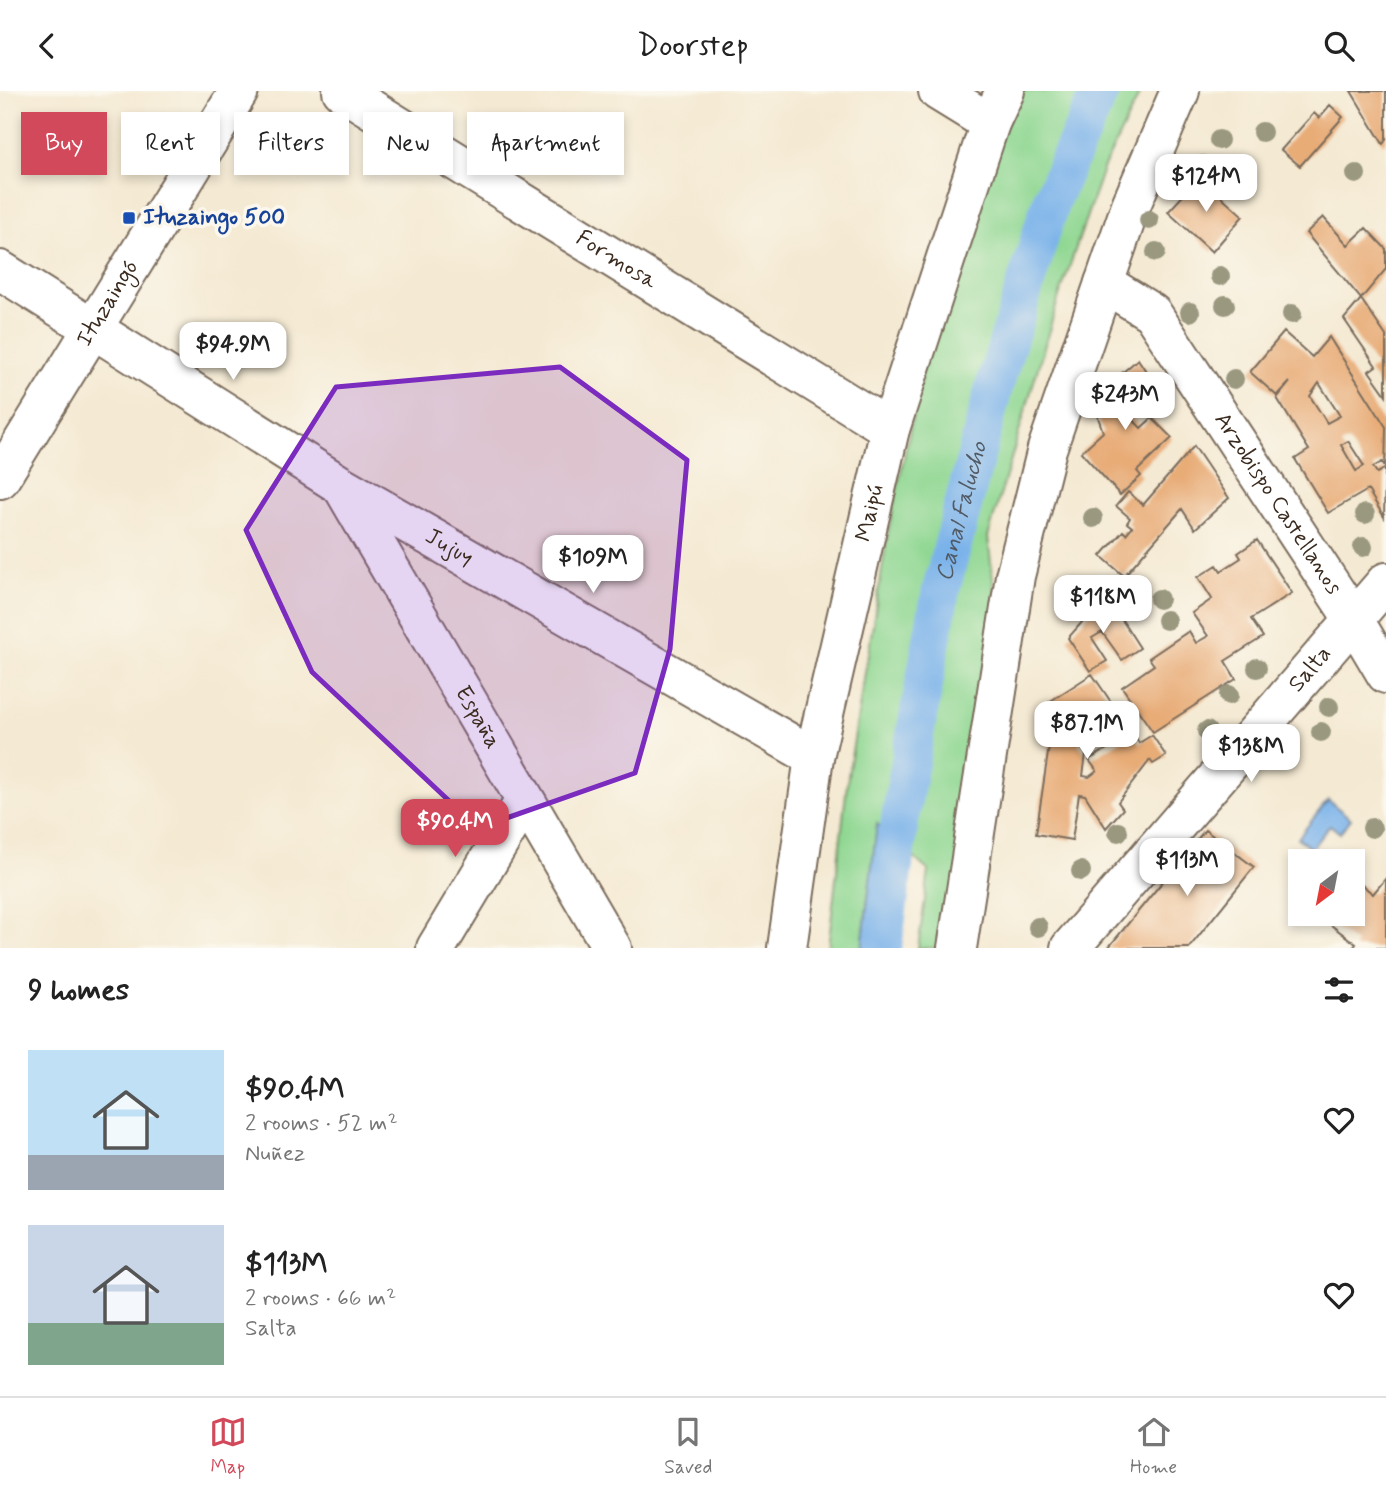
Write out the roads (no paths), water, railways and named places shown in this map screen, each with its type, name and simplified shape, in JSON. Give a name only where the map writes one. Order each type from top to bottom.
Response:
[{"type":"street","name":"Ituzaingó","points":[[0,479],[239,91]]},
{"type":"street","name":"Formosa","points":[[342,91],[890,429]]},
{"type":"street","points":[[938,91],[997,107]]},
{"type":"street","points":[[957,948],[1015,576],[1047,449],[1131,205],[1180,91]]},
{"type":"street","name":"Maipú","points":[[787,948],[814,757],[890,429],[997,107]]},
{"type":"street","name":"Jujuy","points":[[0,270],[342,486],[814,757]]},
{"type":"street","name":"Arzobispo Castellanos","points":[[1104,283],[1152,313],[1354,620],[1386,674]]},
{"type":"street","name":"España","points":[[342,486],[612,948]]},
{"type":"street","name":"Salta","points":[[1070,948],[1386,582]]},
{"type":"street","points":[[436,948],[525,800]]},
{"type":"water","points":[[1328,800],[1351,819],[1340,833],[1330,825],[1311,849],[1298,838]]},
{"type":"water","points":[[877,824],[908,849],[897,948],[862,948]]},
{"type":"waterway","name":"Canal Falucho","points":[[883,948],[901,812],[941,590],[994,387],[1052,198],[1100,91]]},
{"type":"place","name":"Ituzaingo 500","points":[[129,218]]}]
